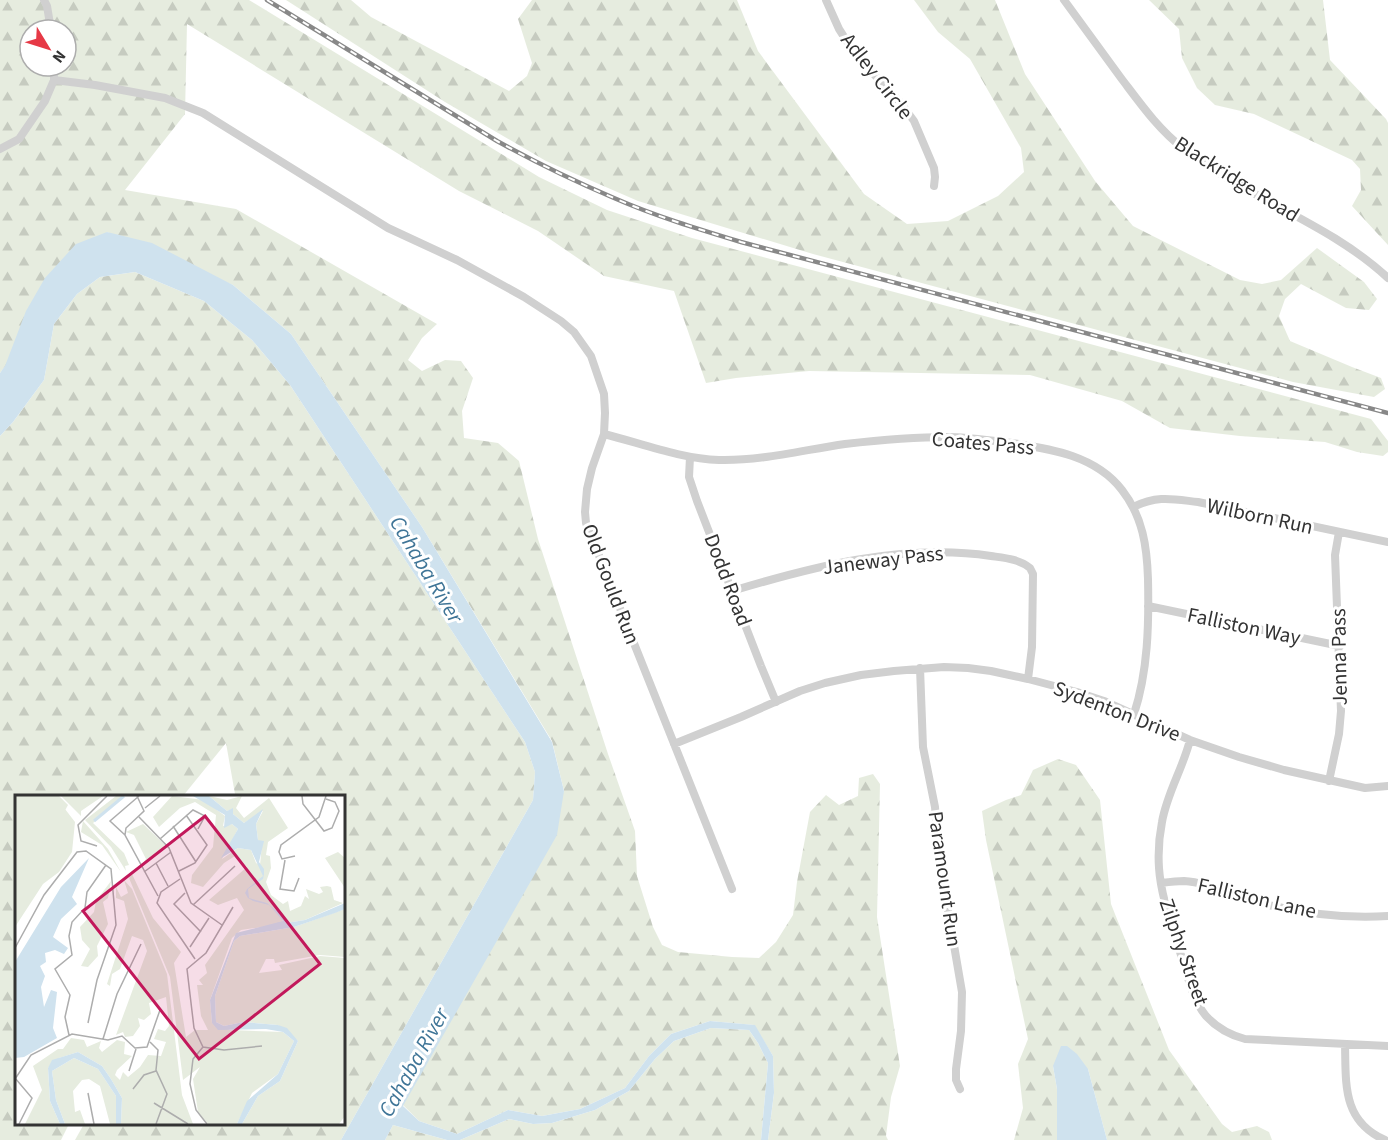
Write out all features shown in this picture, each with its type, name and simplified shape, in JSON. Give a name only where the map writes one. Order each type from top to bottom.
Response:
[{"type":"street","points":[[44,0],[49,18]]},
{"type":"street","name":"Adley Circle","points":[[826,0],[855,54],[900,102],[914,121],[934,168],[934,186]]},
{"type":"street","name":"Blackridge Road","points":[[1064,0],[1147,113],[1175,142],[1242,187],[1340,241],[1388,278]]},
{"type":"street","points":[[0,149],[18,139],[45,101],[54,80]]},
{"type":"street","name":"Old Gould Run","points":[[54,80],[165,98],[203,113],[388,228],[457,260],[524,297],[574,332],[591,356],[604,394],[604,434],[587,489],[586,523],[732,889]]},
{"type":"street","name":"Coates Pass","points":[[604,434],[690,457],[718,460],[753,459],[882,440],[975,438],[1064,453],[1097,467],[1122,489],[1143,530],[1146,547],[1148,606],[1145,660],[1143,684],[1134,714]]},
{"type":"street","name":"Dodd Road","points":[[690,457],[689,477],[776,702]]},
{"type":"street","name":"Wilborn Run","points":[[1133,507],[1158,498],[1198,502],[1388,542]]},
{"type":"street","name":"Jenna Pass","points":[[1329,781],[1339,734],[1341,711],[1335,555],[1339,532]]},
{"type":"street","name":"Janeway Pass","points":[[732,591],[811,569],[896,555],[951,552],[1015,560],[1030,568],[1033,574],[1032,646],[1028,679]]},
{"type":"street","name":"Falliston Way","points":[[1148,606],[1340,646]]},
{"type":"street","name":"Sydenton Drive","points":[[674,744],[800,691],[825,683],[861,675],[920,668],[968,668],[1028,679],[1077,692],[1104,701],[1190,740],[1239,757],[1329,781],[1365,788],[1388,786]]},
{"type":"street","name":"Paramount Run","points":[[920,668],[923,747],[935,807],[939,858],[962,992],[963,1017],[956,1069],[956,1080],[960,1089]]},
{"type":"street","name":"Zilphy Street","points":[[1190,740],[1166,805],[1162,822],[1159,867],[1167,908],[1200,1008],[1213,1023],[1227,1033],[1245,1039],[1388,1046]]},
{"type":"street","name":"Falliston Lane","points":[[1161,884],[1177,881],[1197,883],[1249,900],[1306,912],[1355,917],[1388,916]]},
{"type":"street","points":[[1344,1044],[1349,1105],[1362,1125],[1375,1136],[1385,1140]]},
{"type":"green space","points":[[0,0],[249,0],[539,177],[607,210],[692,238],[1371,419],[1388,441],[1388,452],[1383,456],[1357,452],[1325,442],[1170,428],[1122,401],[1030,375],[809,371],[706,383],[674,291],[604,276],[538,231],[459,191],[187,24],[185,114],[125,190],[236,209],[437,324],[422,338],[408,360],[422,371],[445,360],[461,361],[473,378],[462,411],[464,438],[498,443],[519,461],[538,539],[635,831],[637,876],[653,927],[662,945],[678,952],[759,958],[776,942],[793,915],[810,812],[826,795],[839,805],[858,796],[859,778],[873,774],[880,784],[877,917],[900,1066],[891,1097],[886,1136],[888,1140],[768,1140],[774,1093],[773,1056],[754,1025],[710,1021],[671,1034],[649,1056],[625,1088],[580,1109],[542,1116],[508,1110],[457,1134],[419,1121],[403,1105],[564,791],[552,741],[422,527],[291,334],[233,285],[107,232],[0,373]]},
{"type":"green space","points":[[286,0],[351,0],[371,17],[509,91],[527,76],[532,63],[518,19],[532,0],[737,0],[758,51],[864,194],[907,224],[948,221],[998,196],[1024,172],[1021,148],[970,59],[938,32],[914,0],[995,0],[1025,74],[1095,181],[1133,226],[1240,280],[1262,284],[1281,280],[1317,248],[1364,282],[1377,299],[1369,310],[1346,308],[1301,284],[1285,299],[1279,316],[1290,341],[1381,378],[1385,389],[1374,397],[1293,382],[813,254],[638,201],[546,161],[445,102]]},
{"type":"green space","points":[[1149,0],[1323,0],[1330,60],[1388,123],[1388,245],[1352,206],[1361,190],[1360,169],[1352,160],[1254,114],[1215,105],[1197,88],[1182,58],[1179,29]]},
{"type":"green space","points":[[135,272],[204,301],[252,340],[290,385],[525,742],[535,772],[533,800],[341,1140],[75,1140],[83,1125],[345,1125],[345,795],[236,795],[226,743],[184,795],[15,795],[15,1125],[68,1125],[61,1140],[0,1140],[0,436],[44,380],[54,324],[77,294],[100,277]]},
{"type":"green space","points":[[1058,759],[1076,765],[1100,800],[1111,904],[1169,1050],[1222,1124],[1232,1132],[1257,1126],[1269,1132],[1272,1140],[1107,1140],[1088,1069],[1053,1066],[1057,1089],[1057,1140],[1014,1140],[1023,1108],[1018,1064],[1028,1039],[986,840],[982,811],[1021,795],[1033,770]]},
{"type":"green space","points":[[711,1028],[749,1030],[768,1063],[761,1140],[460,1140],[509,1119],[533,1124],[552,1123],[595,1110],[629,1091],[655,1059],[674,1041]]},
{"type":"green space","points":[[393,1125],[447,1140],[385,1140]]},
{"type":"water","name":"Cahaba River","points":[[107,232],[152,243],[233,285],[291,334],[422,527],[552,742],[564,791],[557,835],[403,1106],[419,1121],[457,1134],[508,1110],[542,1116],[580,1109],[625,1088],[649,1056],[671,1034],[710,1021],[755,1025],[773,1056],[774,1093],[768,1140],[761,1140],[768,1063],[758,1043],[749,1030],[711,1028],[674,1041],[655,1059],[629,1091],[595,1110],[552,1123],[533,1124],[509,1119],[460,1140],[447,1140],[393,1125],[385,1140],[341,1140],[533,800],[535,772],[525,742],[290,385],[252,340],[204,301],[135,272],[100,277],[77,294],[54,324],[44,380],[0,436],[0,373],[5,366],[26,311],[45,278],[76,244]]},
{"type":"water","points":[[1061,1046],[1067,1046],[1077,1054],[1088,1069],[1107,1140],[1057,1140],[1057,1089],[1053,1066]]},
{"type":"railway","points":[[267,0],[497,141],[569,178],[645,211],[741,242],[1388,413]]}]
